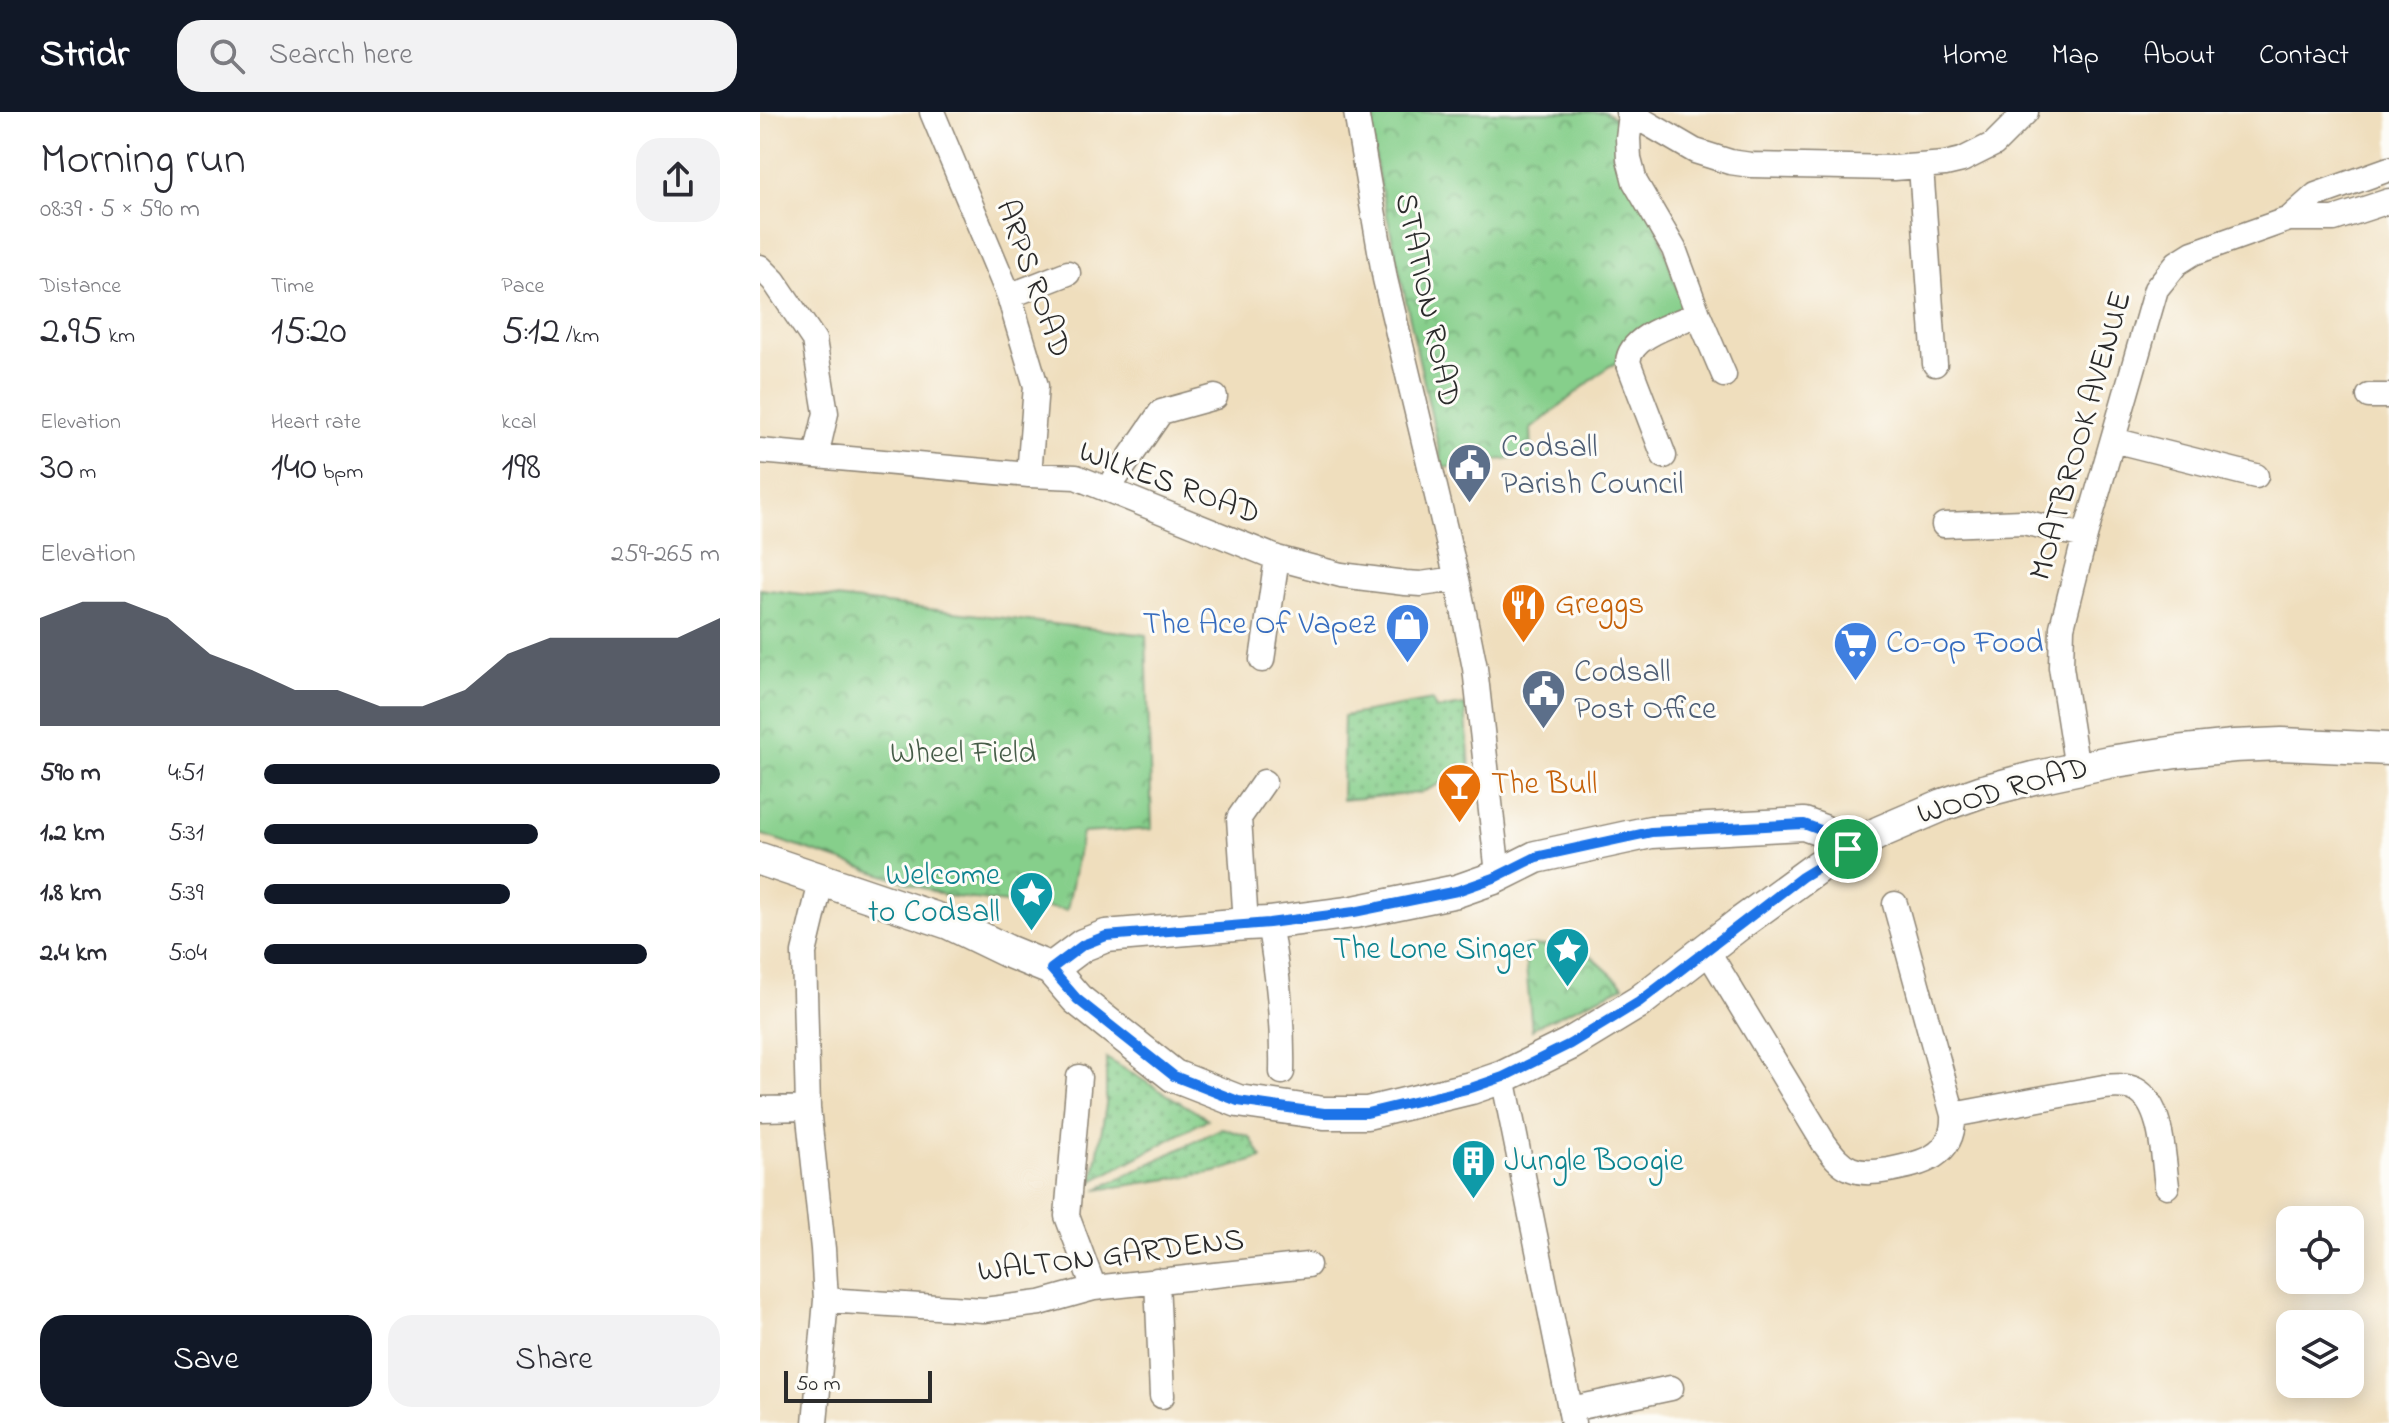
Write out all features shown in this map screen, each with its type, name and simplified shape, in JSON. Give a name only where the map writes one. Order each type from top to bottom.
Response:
[{"type":"street","name":"STATION ROAD","points":[[1356,112],[1385,279],[1457,579],[1475,668],[1497,865],[1494,878]]},
{"type":"street","points":[[1724,375],[1674,249],[1635,182],[1629,159],[1630,113],[1695,151],[1730,162],[1751,165],[1921,167],[1962,160],[1987,148],[2026,112]]},
{"type":"street","name":"ARPS ROAD","points":[[941,115],[1009,296],[1036,386],[1029,475]]},
{"type":"street","points":[[1921,167],[1935,364]]},
{"type":"street","name":"MOATBROOK AVENUE","points":[[2077,769],[2065,703],[2060,644],[2062,627],[2156,289],[2177,263],[2193,253],[2289,219],[2316,195],[2389,169]]},
{"type":"street","points":[[2289,219],[2334,219],[2389,201]]},
{"type":"street","points":[[760,267],[774,281],[814,340],[826,413],[816,456]]},
{"type":"street","points":[[1009,296],[1068,273]]},
{"type":"street","points":[[1664,456],[1628,362],[1629,354],[1640,340],[1698,314]]},
{"type":"street","points":[[1108,489],[1161,412],[1215,397]]},
{"type":"street","points":[[2113,440],[2256,476]]},
{"type":"street","name":"WILKES ROAD","points":[[760,451],[1076,477],[1277,558],[1341,575],[1405,583],[1457,579]]},
{"type":"street","points":[[1944,525],[2023,522],[2085,536]]},
{"type":"street","points":[[1262,660],[1277,558]]},
{"type":"street","name":"WOOD ROAD","points":[[1051,969],[1077,999],[1174,1076],[1238,1101],[1324,1113],[1367,1113],[1471,1088],[1503,1077],[1603,1026],[1802,877],[1848,849],[1912,817],[1955,800],[2077,769],[2176,752],[2234,746],[2325,744],[2389,749]]},
{"type":"street","points":[[1264,782],[1239,818],[1258,924],[1281,995],[1282,1072]]},
{"type":"street","points":[[760,859],[949,923],[1051,969],[1083,945],[1106,936],[1258,924],[1363,910],[1457,891],[1494,878],[1536,857],[1651,832],[1804,824],[1823,831],[1848,849]]},
{"type":"street","points":[[815,1423],[826,1300],[808,1108],[804,953],[821,882]]},
{"type":"street","points":[[1707,950],[1837,1160],[1847,1168],[1860,1172],[1917,1165],[1930,1160],[1942,1149],[1953,1126],[1953,1115],[1895,904]]},
{"type":"street","points":[[1079,1077],[1067,1216],[1094,1288]]},
{"type":"street","points":[[1503,1077],[1572,1416],[1671,1388]]},
{"type":"street","points":[[1953,1115],[2104,1087],[2120,1086],[2136,1090],[2153,1109],[2167,1186]]},
{"type":"street","points":[[760,1109],[808,1108]]},
{"type":"street","name":"WALTON GARDENS","points":[[826,1300],[984,1310],[1040,1303],[1094,1288],[1308,1265]]},
{"type":"street","points":[[1157,1280],[1162,1396]]},
{"type":"green space","points":[[1370,112],[1604,112],[1625,123],[1685,314],[1608,367],[1531,429],[1532,455],[1443,468],[1377,170]]},
{"type":"green space","name":"Wheel Field","points":[[760,589],[1146,635],[1152,829],[1082,833],[1067,910],[947,896],[760,834]]},
{"type":"green space","points":[[1432,700],[1436,709],[1465,705],[1470,770],[1420,793],[1342,800],[1344,716]]},
{"type":"green space","points":[[1579,945],[1624,986],[1532,1030],[1524,946]]},
{"type":"green space","points":[[1106,1058],[1208,1119],[1093,1181],[1106,1105]]},
{"type":"green space","points":[[1222,1128],[1250,1137],[1262,1158],[1216,1172],[1096,1190]]},
{"type":"place","name":"Codsall Parish Council","points":[[1470,505]]},
{"type":"place","name":"Greggs","points":[[1524,644]]},
{"type":"place","name":"The Ace Of Vapez","points":[[1407,664]]},
{"type":"place","name":"Co-op Food","points":[[1855,683]]},
{"type":"place","name":"Codsall Post Office","points":[[1543,730]]},
{"type":"place","name":"The Bull","points":[[1460,824]]},
{"type":"place","name":"Welcome to Codsall","points":[[1031,933]]},
{"type":"place","name":"The Lone Singer","points":[[1567,989]]},
{"type":"place","name":"Jungle Boogie","points":[[1473,1201]]},
{"type":"route","points":[[1804,824],[1823,831],[1848,849],[1802,877],[1603,1026],[1503,1077],[1434,1098],[1367,1113],[1324,1113],[1238,1101],[1174,1076],[1077,999],[1051,969],[1083,945],[1106,936],[1269,923],[1354,912],[1457,891],[1494,878],[1536,857],[1651,832],[1804,824]]}]
